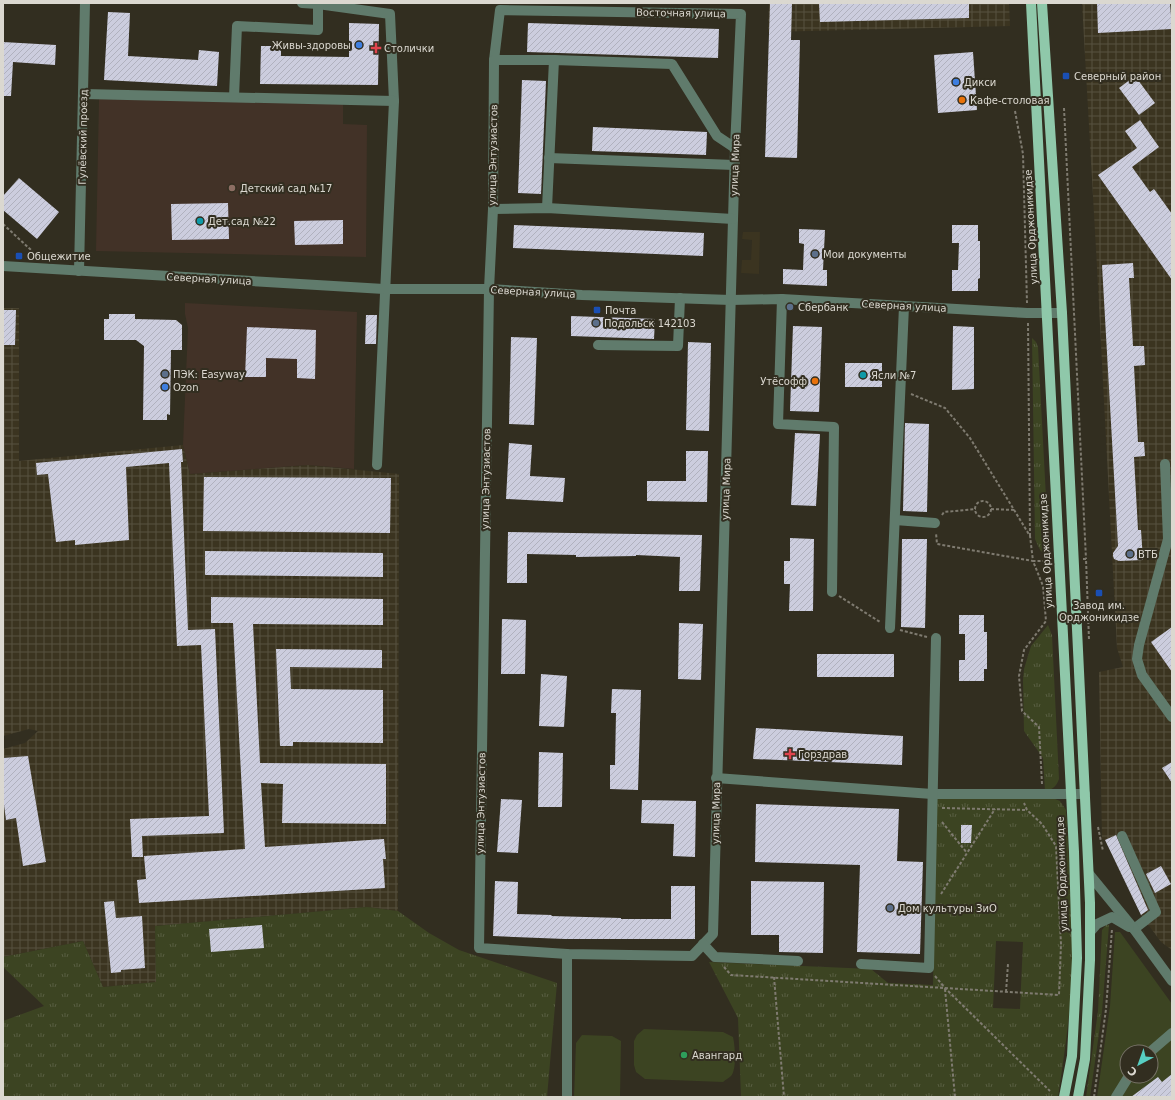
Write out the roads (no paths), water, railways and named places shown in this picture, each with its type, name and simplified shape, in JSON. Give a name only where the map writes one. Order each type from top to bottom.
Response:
[{"type":"main road","name":"улица Орджоникидзе","points":[[1031,3],[1077,958],[1072,1056],[1064,1097]]},
{"type":"main road","points":[[1042,3],[1062,313],[1089,874],[1090,960],[1085,1059],[1078,1097]]},
{"type":"street","name":"Гулёвский проезд","points":[[79,271],[86,3]]},
{"type":"street","points":[[302,3],[390,14],[394,101],[384,288],[377,464]]},
{"type":"street","points":[[234,96],[237,26],[318,30],[318,4]]},
{"type":"street","name":"Восточная улица","points":[[500,10],[741,14]]},
{"type":"street","name":"улица Энтузиастов","points":[[500,10],[494,60],[479,948],[567,954]]},
{"type":"street","name":"улица Мира","points":[[567,954],[692,956],[713,934],[716,778],[732,300],[734,165],[741,14]]},
{"type":"street","points":[[494,60],[554,60],[672,64],[717,136],[735,148]]},
{"type":"street","points":[[547,208],[554,60]]},
{"type":"street","points":[[84,94],[234,96],[394,101]]},
{"type":"street","points":[[549,158],[734,165]]},
{"type":"street","points":[[492,209],[547,208],[733,219]]},
{"type":"street","name":"Северная улица","points":[[3,266],[384,288],[489,289],[582,295],[732,300],[782,299],[1027,313],[1062,313]]},
{"type":"street","points":[[598,344],[678,346],[680,298]]},
{"type":"street","points":[[782,299],[778,424],[834,427],[832,592]]},
{"type":"street","points":[[890,628],[904,306]]},
{"type":"street","points":[[1165,464],[1168,539],[1139,644],[1137,659],[1142,675],[1172,717]]},
{"type":"street","points":[[895,520],[935,523]]},
{"type":"street","points":[[861,964],[929,968],[931,808],[936,638]]},
{"type":"street","points":[[716,778],[932,794],[1085,794]]},
{"type":"street","points":[[1122,836],[1156,912],[1134,930]]},
{"type":"street","points":[[1089,874],[1134,930],[1172,981]]},
{"type":"street","points":[[1090,932],[1097,924],[1112,917],[1134,930]]},
{"type":"street","points":[[703,944],[715,957],[798,961]]},
{"type":"street","points":[[567,954],[567,1097]]},
{"type":"street","points":[[1159,1046],[1170,1039]]},
{"type":"street","points":[[1116,1097],[1124,1084]]},
{"type":"place","name":"Живы-здоровы","points":[[359,45]]},
{"type":"place","name":"Столички","points":[[376,48]]},
{"type":"place","name":"Северный район","points":[[1066,76]]},
{"type":"place","name":"Дикси","points":[[956,82]]},
{"type":"place","name":"Кафе-столовая","points":[[962,100]]},
{"type":"place","name":"Детский сад №17","points":[[232,188]]},
{"type":"place","name":"Дет.сад №22","points":[[200,221]]},
{"type":"place","name":"Мои документы","points":[[815,254]]},
{"type":"place","name":"Общежитие","points":[[19,256]]},
{"type":"place","name":"Сбербанк","points":[[790,307]]},
{"type":"place","name":"Почта","points":[[597,310]]},
{"type":"place","name":"Подольск 142103","points":[[596,323]]},
{"type":"place","name":"ПЭК: Easyway","points":[[165,374]]},
{"type":"place","name":"Ясли №7","points":[[863,375]]},
{"type":"place","name":"Утёсофф","points":[[815,381]]},
{"type":"place","name":"Ozon","points":[[165,387]]},
{"type":"place","name":"ВТБ","points":[[1130,554]]},
{"type":"place","name":"Завод им. Орджоникидзе","points":[[1099,593]]},
{"type":"place","name":"Горздрав","points":[[790,754]]},
{"type":"place","name":"Дом культуры ЗиО","points":[[890,908]]},
{"type":"place","name":"Авангард","points":[[684,1055]]}]
